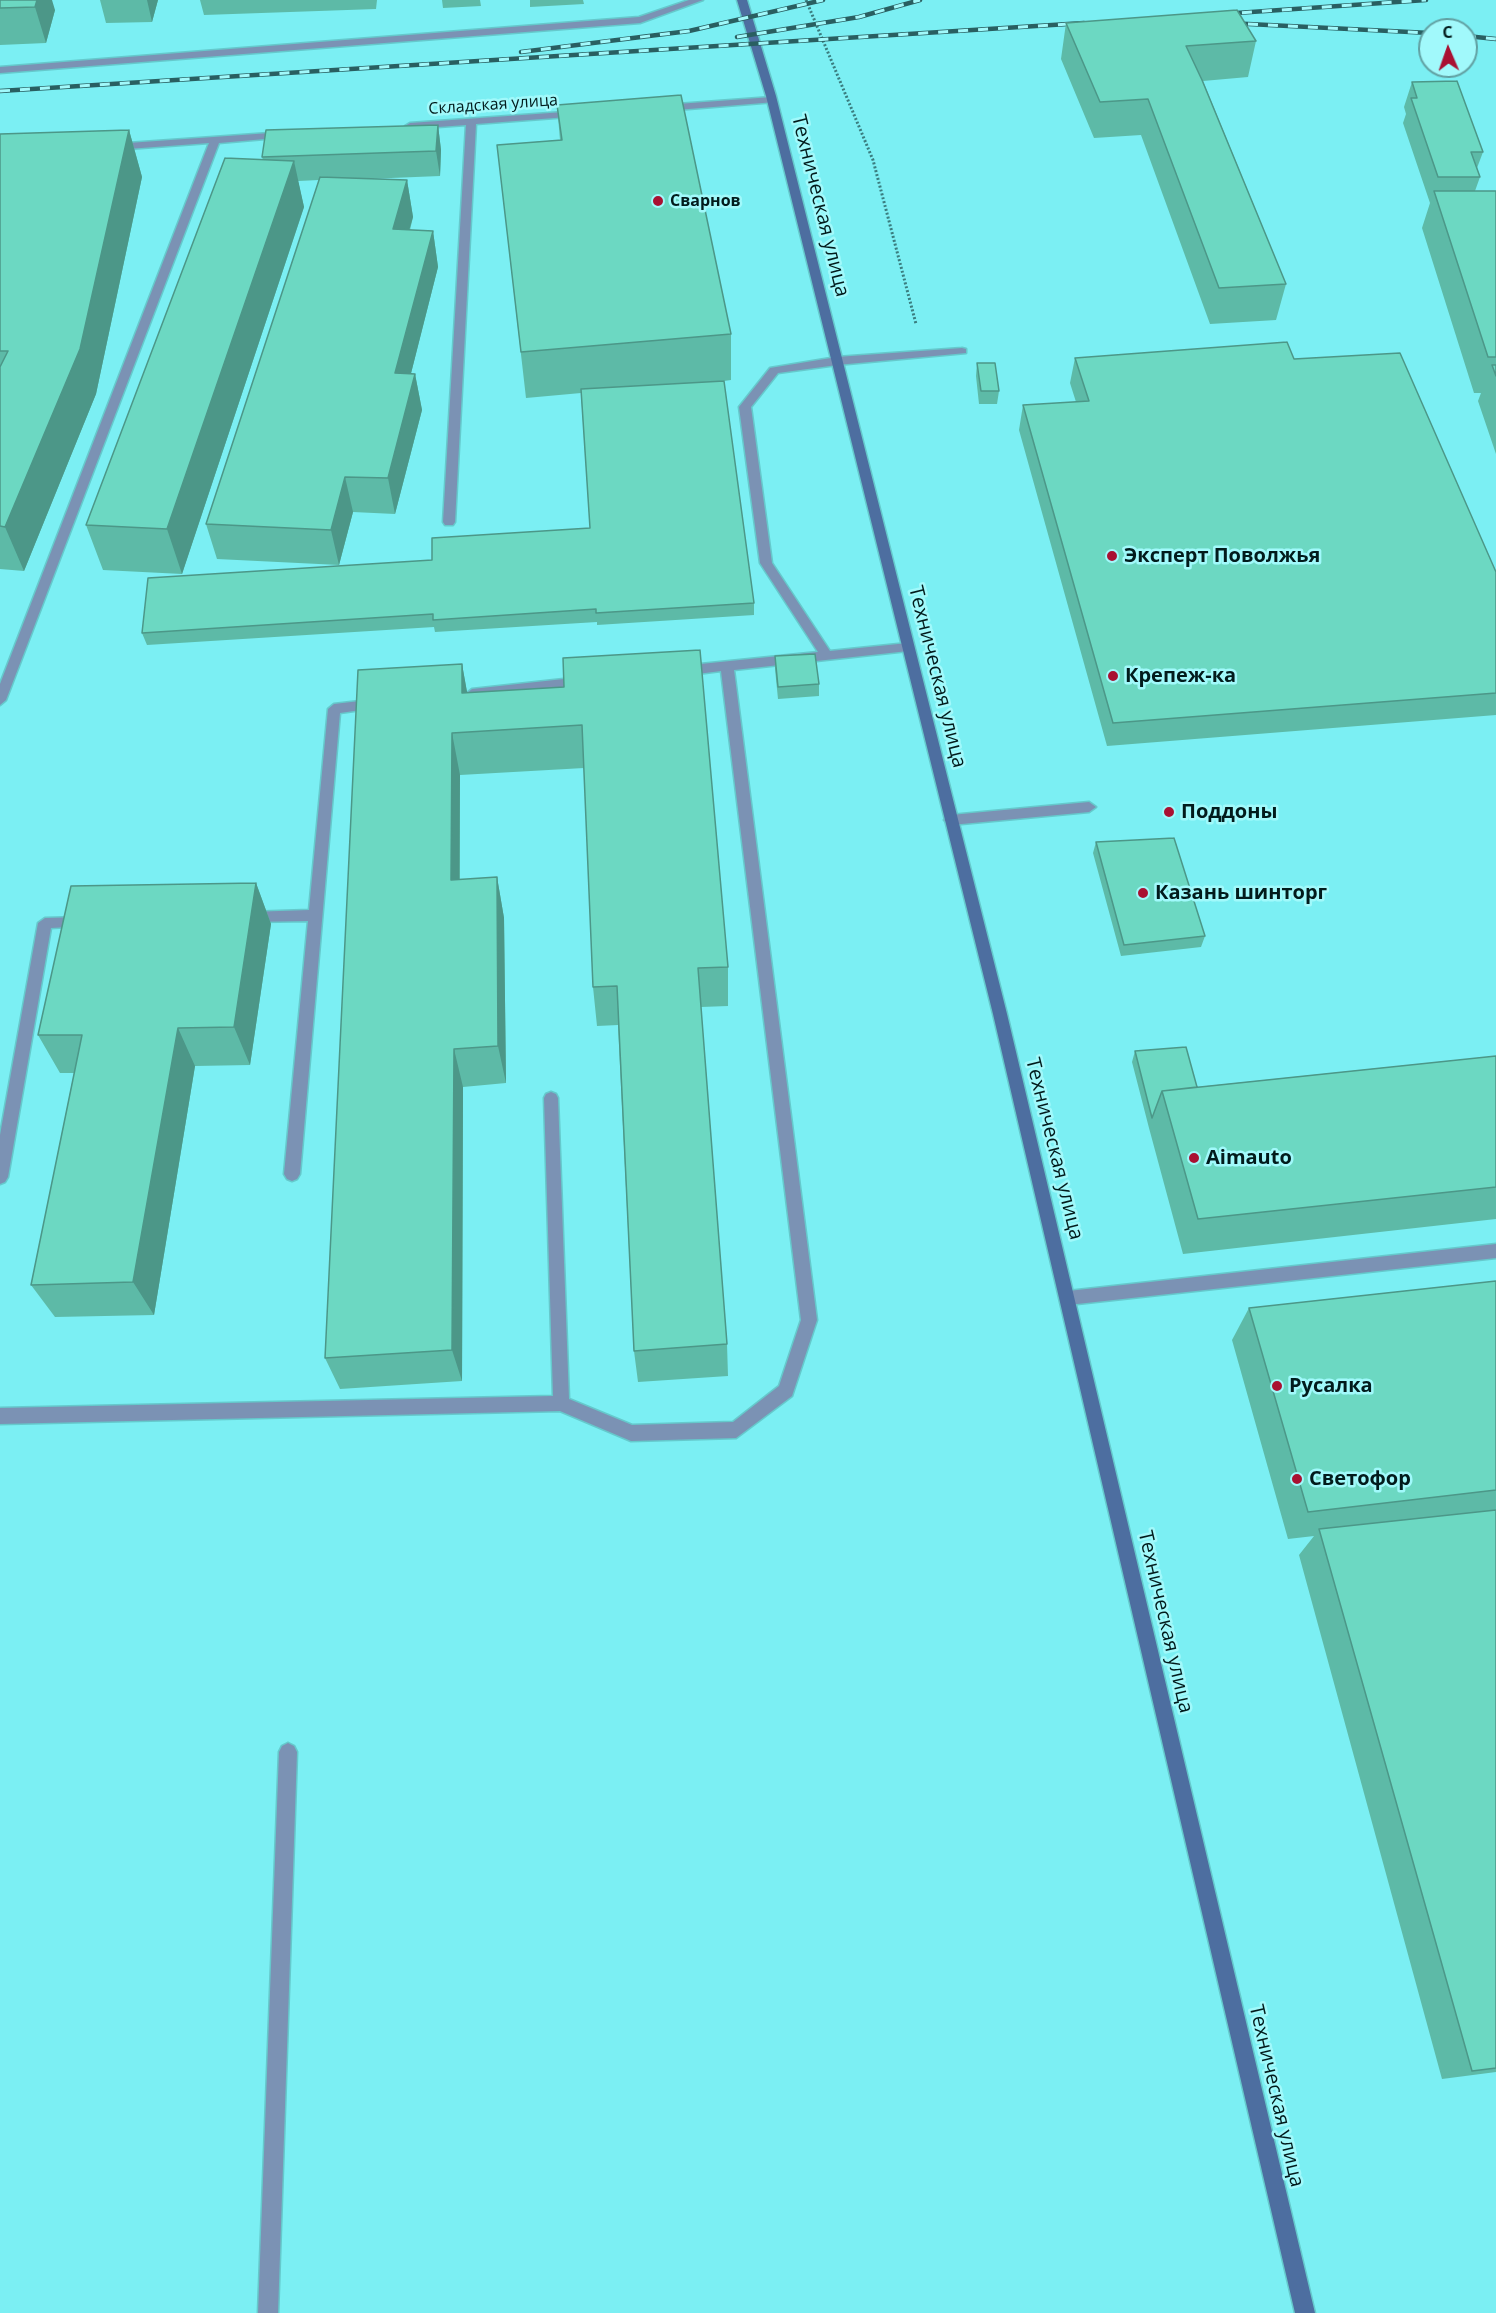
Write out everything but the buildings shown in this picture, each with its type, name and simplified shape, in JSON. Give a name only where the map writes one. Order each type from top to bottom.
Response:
[{"type":"main road","name":"Техническая улица","points":[[742,0],[772,100],[1068,1298],[1305,2313]]},
{"type":"lane","points":[[0,69],[640,20],[698,0]]},
{"type":"lane","points":[[658,108],[772,100]]},
{"type":"lane","name":"Складская улица","points":[[401,127],[588,113]]},
{"type":"lane","points":[[449,522],[471,122]]},
{"type":"lane","points":[[107,148],[296,134]]},
{"type":"lane","points":[[0,700],[215,140]]},
{"type":"lane","points":[[826,655],[766,563],[745,407],[774,370],[837,361],[962,351]]},
{"type":"lane","points":[[668,672],[908,647]]},
{"type":"lane","points":[[0,1416],[561,1403],[631,1433],[736,1430],[786,1391],[809,1320],[727,666]]},
{"type":"lane","points":[[453,696],[596,680]]},
{"type":"lane","points":[[292,1174],[334,709],[394,702]]},
{"type":"lane","points":[[951,820],[1089,807]]},
{"type":"lane","points":[[233,918],[315,915]]},
{"type":"lane","points":[[0,1177],[45,923],[92,922]]},
{"type":"lane","points":[[551,1098],[561,1403]]},
{"type":"lane","points":[[1068,1298],[1496,1251]]},
{"type":"lane","points":[[268,2313],[288,1752]]},
{"type":"path","points":[[806,0],[873,160],[924,354]]},
{"type":"railway","points":[[521,52],[689,31],[823,0]]},
{"type":"railway","points":[[737,37],[859,17],[920,0]]},
{"type":"railway","points":[[1222,14],[1426,0]]},
{"type":"railway","points":[[0,91],[1084,23]]},
{"type":"railway","points":[[1228,23],[1418,32]]},
{"type":"railway","points":[[1478,37],[1496,39]]},
{"type":"place","name":"Сварнов","points":[[658,201]]},
{"type":"place","name":"Эксперт Поволжья","points":[[1112,556]]},
{"type":"place","name":"Крепеж-ка","points":[[1113,676]]},
{"type":"place","name":"Поддоны","points":[[1169,812]]},
{"type":"place","name":"Казань шинторг","points":[[1143,893]]},
{"type":"place","name":"Aimauto","points":[[1194,1158]]},
{"type":"place","name":"Русалка","points":[[1277,1386]]},
{"type":"place","name":"Светофор","points":[[1297,1479]]}]
